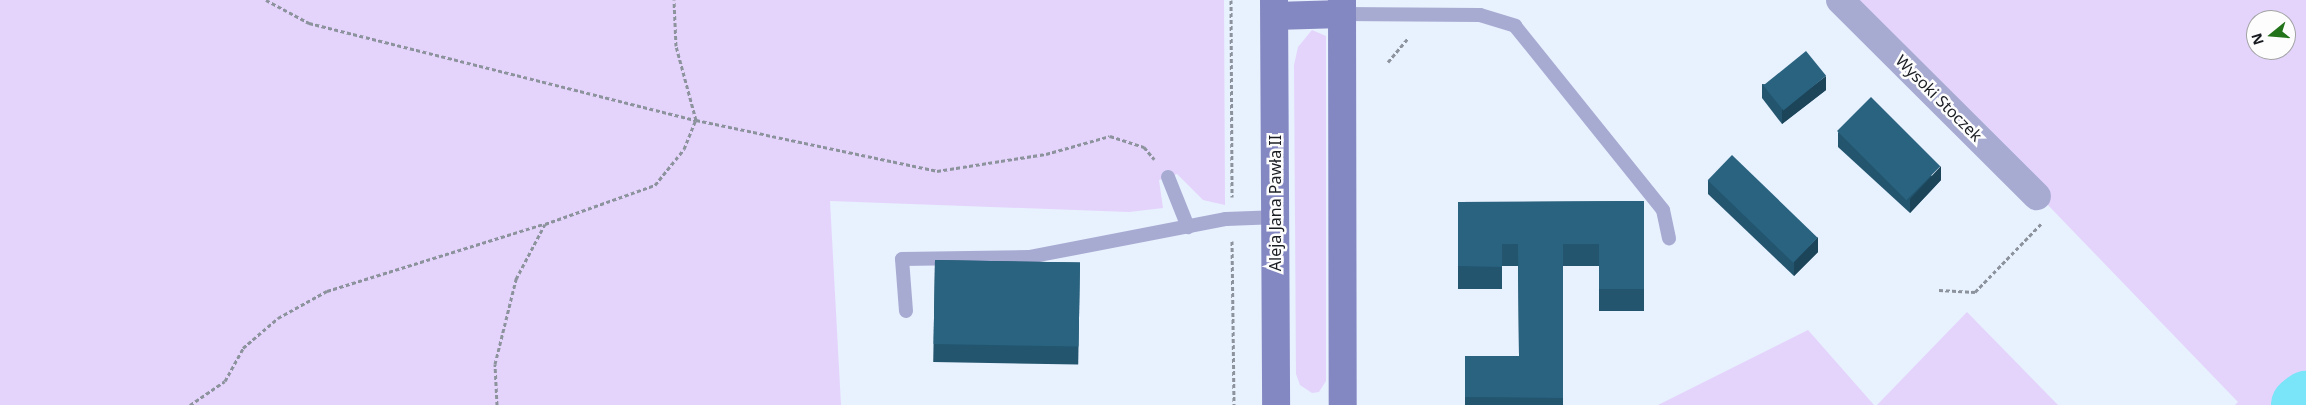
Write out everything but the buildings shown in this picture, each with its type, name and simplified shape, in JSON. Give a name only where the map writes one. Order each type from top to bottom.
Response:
[{"type":"main road","points":[[1274,8],[1342,7],[1344,405]]},
{"type":"main road","name":"Aleja Jana Pawła II","points":[[1274,8],[1276,405]]},
{"type":"street","name":"Wysoki Stoczek","points":[[1840,0],[2038,196]]},
{"type":"lane","points":[[1342,7],[1480,16],[1515,26],[1662,210],[1669,238]]},
{"type":"lane","points":[[1168,177],[1188,227]]},
{"type":"lane","points":[[906,311],[902,259],[1029,257],[1232,219],[1276,217]]},
{"type":"path","points":[[266,0],[309,23],[696,120],[937,171],[1046,154],[1110,136],[1144,147],[1168,177]]},
{"type":"path","points":[[190,405],[225,380],[250,342],[278,318],[327,291],[545,224],[654,185],[684,149],[696,120],[676,46],[674,0]]},
{"type":"path","points":[[1232,0],[1234,405]]},
{"type":"path","points":[[1939,290],[1975,292],[2039,231],[2045,216],[2038,196]]},
{"type":"path","points":[[496,405],[495,364],[516,279],[545,224]]},
{"type":"shaded area","points":[[0,0],[1224,0],[1225,205],[1203,200],[1177,174],[1159,180],[1163,208],[1129,212],[830,201],[841,405],[0,405]]},
{"type":"shaded area","points":[[1850,0],[2306,0],[2306,405],[2235,405],[2238,402]]},
{"type":"shaded area","points":[[1312,30],[1326,36],[1326,381],[1319,392],[1312,393],[1300,385],[1296,374],[1294,65],[1298,47]]},
{"type":"shaded area","points":[[1967,312],[2058,405],[1877,405]]},
{"type":"shaded area","points":[[1808,330],[1874,405],[1658,405]]},
{"type":"waterway","points":[[2300,405],[2306,400]]}]
